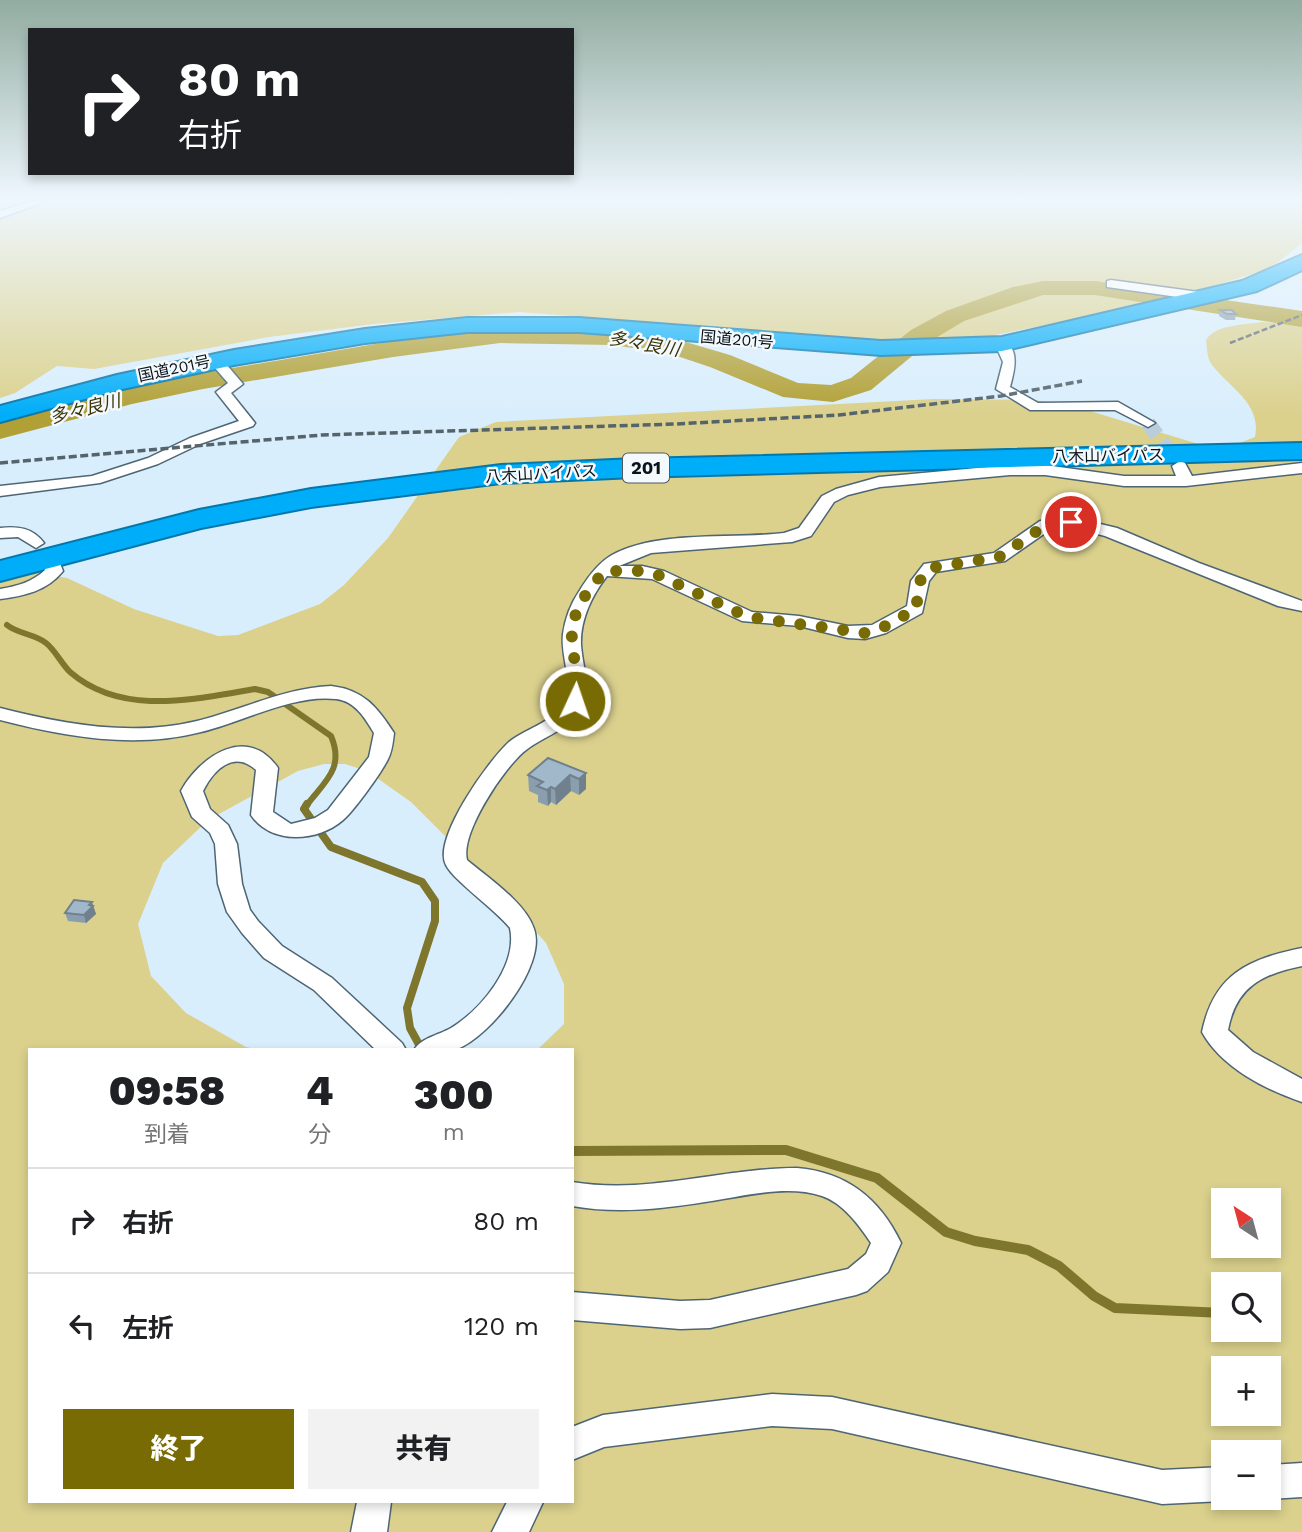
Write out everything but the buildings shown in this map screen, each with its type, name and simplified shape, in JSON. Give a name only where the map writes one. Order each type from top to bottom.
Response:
[{"type":"highway","name":"国道201号","points":[[0,414],[93,387],[218,363],[398,331],[505,323],[567,324],[881,350],[1002,344],[1167,307],[1249,286],[1283,272]]},
{"type":"highway","name":"八木山バイパス","points":[[0,558],[193,509],[303,489],[499,465],[633,458],[1302,441]]},
{"type":"highway","name":"八木山バイパス","points":[[0,571],[211,517],[394,486],[501,474],[1302,451]]},
{"type":"street","points":[[1111,285],[1206,297]]},
{"type":"street","points":[[1002,344],[1010,362],[1003,389],[1017,398],[1035,407],[1118,406],[1148,423]]},
{"type":"street","points":[[0,491],[94,480],[153,461],[195,441],[243,426],[248,423],[223,392],[236,384],[218,363]]},
{"type":"street","points":[[431,1048],[469,1029],[507,985],[522,961],[526,939],[522,925],[456,863],[453,850],[461,828],[505,760],[516,747],[567,713],[575,701],[578,680],[572,636],[586,592],[617,559],[638,551],[786,538],[805,531],[828,499],[850,489],[879,482],[1010,470],[1045,470],[1124,481],[1183,473],[1302,468]]},
{"type":"street","points":[[605,571],[642,571],[658,575],[748,617],[865,633],[880,629],[916,609],[920,581],[930,568],[999,557],[1046,525],[1071,522],[1111,531],[1193,567],[1284,602],[1302,606]]},
{"type":"street","points":[[0,533],[27,533],[36,543]]},
{"type":"street","points":[[0,594],[38,586],[54,571],[52,562]]},
{"type":"street","points":[[0,714],[57,726],[135,735],[161,734],[302,694],[348,694],[362,700],[384,733],[379,758],[336,815],[323,823],[302,830],[287,831],[262,815],[267,768],[258,757],[248,752],[212,763],[199,774],[192,791],[200,812],[220,830],[226,844],[230,884],[239,912],[250,927],[274,952],[323,984],[391,1048]]},
{"type":"street","points":[[1302,957],[1258,970],[1230,988],[1217,1012],[1215,1032],[1226,1048],[1248,1063],[1302,1091]]},
{"type":"street","points":[[574,1194],[593,1199],[631,1197],[786,1180],[828,1185],[858,1204],[880,1230],[886,1243],[877,1262],[856,1281],[710,1314],[680,1315],[574,1306]]},
{"type":"street","points":[[574,1443],[603,1431],[772,1410],[832,1413],[1162,1487],[1211,1485]]},
{"type":"street","points":[[1281,1481],[1302,1480]]},
{"type":"street","points":[[369,1532],[373,1503]]},
{"type":"street","points":[[510,1532],[525,1503]]},
{"type":"shaded area","points":[[0,272],[1257,272],[1160,303],[963,341],[911,342],[519,312],[374,324],[269,337],[94,369],[57,366],[15,393],[0,398]]},
{"type":"shaded area","points":[[1262,322],[1302,324],[1302,1532],[0,1532],[0,572],[35,572],[67,578],[134,609],[218,636],[238,635],[320,604],[344,585],[388,538],[459,437],[496,422],[934,399],[1033,400],[1067,404],[1205,446],[1232,446],[1255,437],[1256,425],[1248,404],[1210,362],[1206,340],[1223,328]]},
{"type":"waterway","name":"多々良川","points":[[0,430],[129,396],[203,381],[393,349],[500,335],[612,337],[672,346],[720,361],[793,391],[833,394],[861,384],[920,336],[955,316],[1022,292],[1043,288],[1095,288],[1302,319]]},
{"type":"waterway","points":[[7,625],[42,640],[70,672],[90,686],[112,695],[159,701],[208,697],[255,689],[268,692],[331,736],[335,747],[334,766],[326,782],[306,806]]},
{"type":"waterway","points":[[307,804],[304,809],[331,847],[422,882],[435,901],[435,921],[407,1008],[410,1028],[421,1048]]},
{"type":"waterway","points":[[574,1151],[786,1150],[877,1178],[946,1232],[975,1241],[1028,1250],[1059,1266],[1094,1296],[1115,1308],[1211,1312]]},
{"type":"tunnel","points":[[1148,423],[1180,466]]},
{"type":"railway","points":[[1230,343],[1302,315]]},
{"type":"railway","points":[[0,463],[322,435],[676,424],[839,415],[1001,396],[1082,381]]},
{"type":"route","points":[[575,701],[578,680],[572,636],[577,614],[586,592],[605,571],[642,571],[658,575],[748,617],[799,621],[865,633],[880,629],[916,609],[920,581],[930,568],[999,557],[1046,525],[1071,522]]}]
